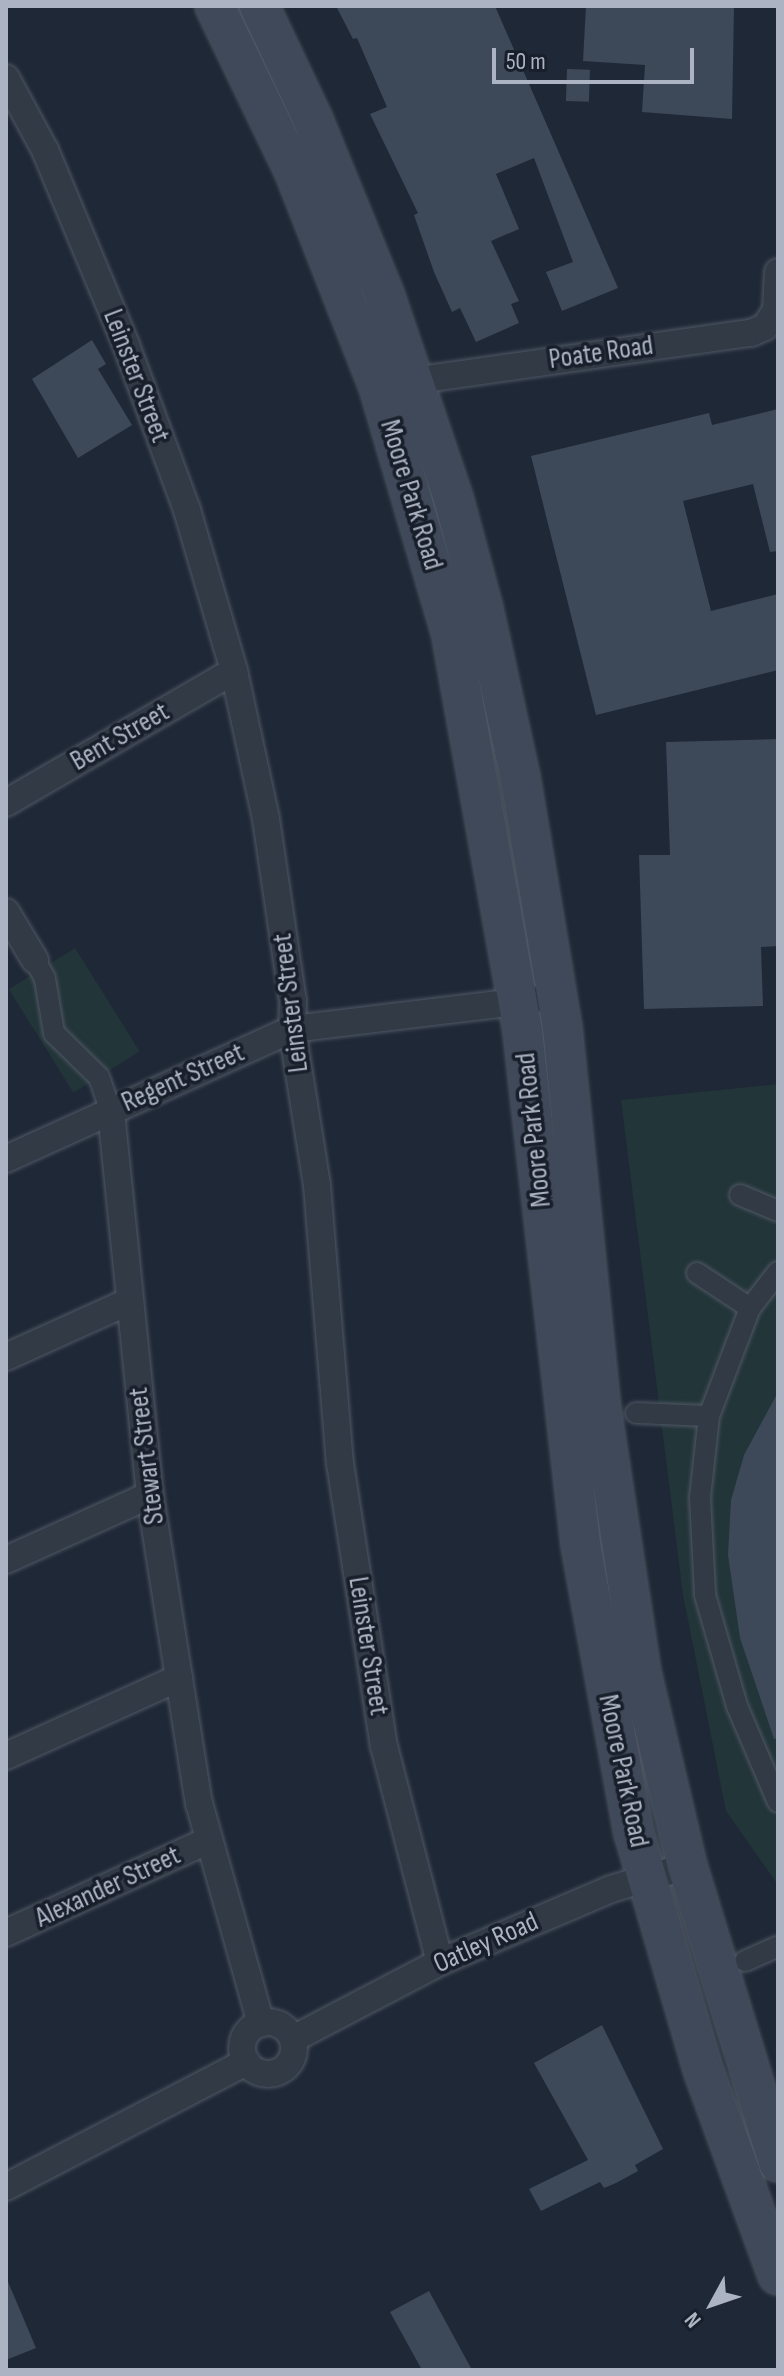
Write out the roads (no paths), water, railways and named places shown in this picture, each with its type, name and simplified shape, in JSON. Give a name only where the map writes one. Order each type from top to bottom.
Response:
[{"type":"main road","name":"Moore Park Road","points":[[215,6],[396,383],[451,631],[496,857],[517,1002],[581,1545],[645,1877],[704,2072],[778,2275]]},
{"type":"main road","name":"Moore Park Road","points":[[259,6],[312,118],[396,383],[483,609],[520,777],[557,998],[600,1402],[626,1591],[687,1866],[778,2162]]},
{"type":"street","name":"Leinster Street","points":[[6,78],[45,150],[126,345],[187,510],[234,671],[266,819],[293,1001],[292,1029],[317,1185],[340,1463],[384,1746],[440,1962]]},
{"type":"street","name":"Poate Road","points":[[396,383],[751,333],[765,327],[776,310],[778,272]]},
{"type":"street","name":"Bent Street","points":[[6,803],[234,671]]},
{"type":"street","name":"Stewart Street","points":[[6,912],[45,979],[54,1033],[99,1077],[111,1111],[150,1495],[179,1678],[209,1840],[261,2023]]},
{"type":"street","name":"Regent Street","points":[[6,1159],[292,1029],[557,998]]},
{"type":"street","points":[[740,1195],[778,1211]]},
{"type":"street","points":[[778,1272],[750,1308],[709,1416],[700,1498],[705,1595],[737,1706],[778,1802]]},
{"type":"street","points":[[697,1273],[750,1308]]},
{"type":"street","points":[[6,1357],[130,1301]]},
{"type":"street","points":[[636,1413],[709,1416]]},
{"type":"street","points":[[6,1560],[150,1495]]},
{"type":"street","points":[[6,1756],[179,1678]]},
{"type":"street","name":"Alexander Street","points":[[6,1933],[209,1840]]},
{"type":"street","name":"Oatley Road","points":[[293,2039],[440,1962],[645,1877],[687,1866]]},
{"type":"street","points":[[745,1961],[778,1946]]},
{"type":"street","points":[[261,2023],[277,2024],[293,2039],[292,2059],[279,2072],[262,2073],[246,2062],[243,2043],[261,2023]]},
{"type":"street","points":[[6,2187],[246,2062]]}]
